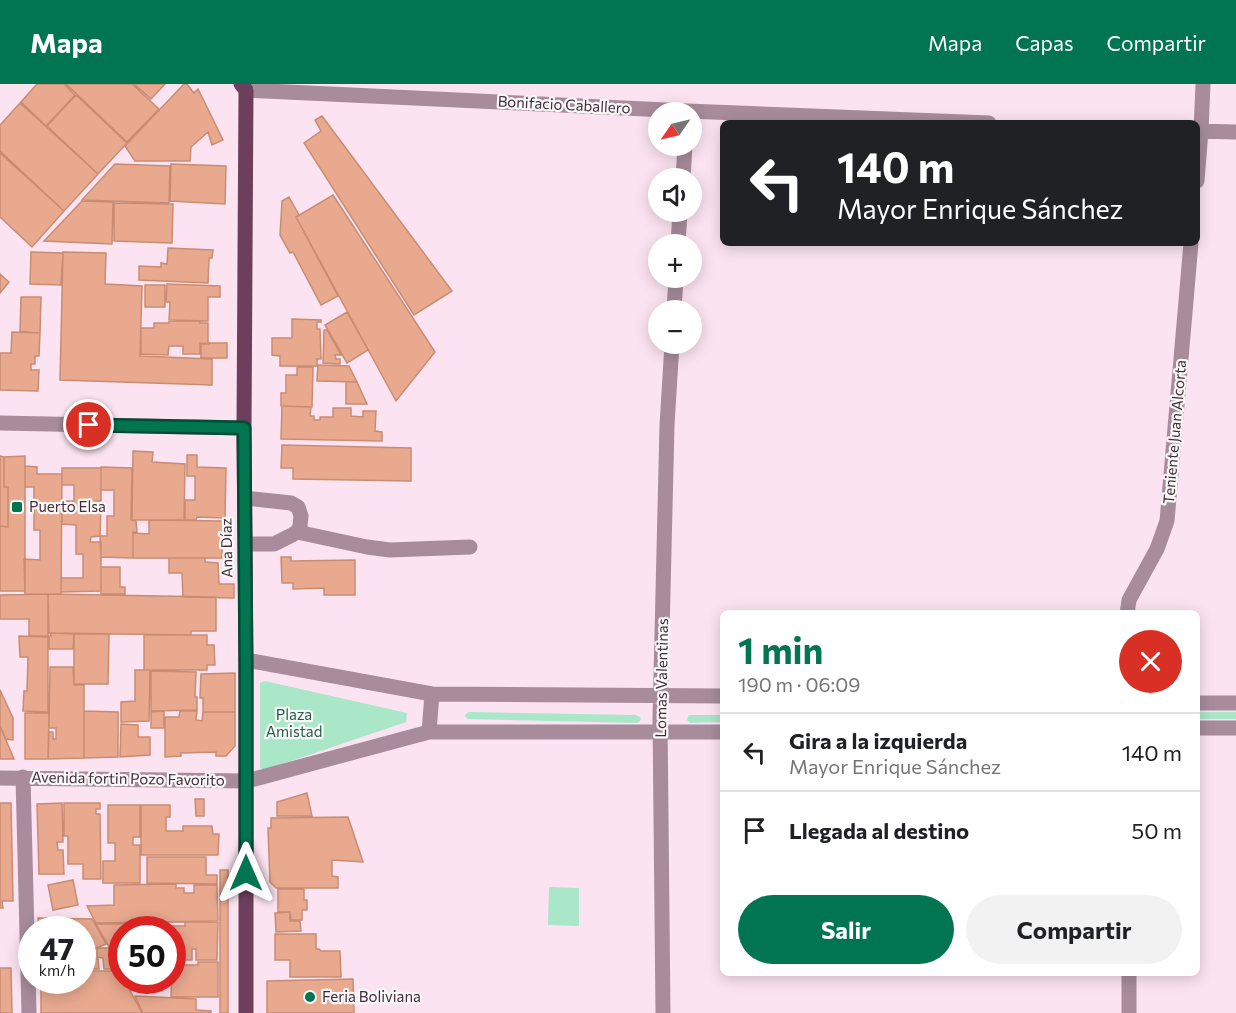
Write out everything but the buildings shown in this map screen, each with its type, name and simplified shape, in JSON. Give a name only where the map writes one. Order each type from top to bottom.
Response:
[{"type":"main road","name":"Ana Díaz","points":[[244,87],[246,1013]]},
{"type":"street","points":[[1200,120],[1203,84]]},
{"type":"street","name":"Bonifacio Caballero","points":[[244,87],[648,110]]},
{"type":"street","name":"Bonifacio Caballero","points":[[702,113],[907,120]]},
{"type":"street","points":[[1200,131],[1236,132]]},
{"type":"street","name":"Teniente Juan Alcorta","points":[[1128,610],[1130,600],[1157,549],[1167,521],[1191,246]]},
{"type":"street","name":"Lomas Valentinas","points":[[663,1013],[660,733],[667,425],[671,354]]},
{"type":"street","points":[[0,423],[244,428]]},
{"type":"street","points":[[245,498],[291,503],[298,507],[301,516],[300,526],[292,535],[274,544],[245,544]]},
{"type":"street","points":[[297,532],[390,550],[470,547]]},
{"type":"street","points":[[246,660],[432,694],[720,696]]},
{"type":"street","points":[[429,732],[432,694]]},
{"type":"street","points":[[1200,703],[1236,703]]},
{"type":"street","points":[[1200,728],[1236,728]]},
{"type":"street","name":"Avenida fortin Pozo Favorito","points":[[0,778],[247,780],[429,732],[720,732]]},
{"type":"street","points":[[23,777],[29,1013]]},
{"type":"street","points":[[1129,976],[1129,1013]]},
{"type":"green space","name":"Plaza Amistad","points":[[265,681],[407,713],[406,722],[265,770],[260,768],[260,683]]},
{"type":"green space","points":[[469,712],[636,715],[641,718],[637,723],[468,719],[465,715]]},
{"type":"green space","points":[[1200,712],[1236,712],[1236,719],[1200,719]]},
{"type":"green space","points":[[720,715],[720,722],[690,723],[687,720],[688,716]]},
{"type":"green space","points":[[549,887],[579,888],[579,926],[548,925]]},
{"type":"place","name":"Puerto Elsa","points":[[17,507]]},
{"type":"place","name":"Feria Boliviana","points":[[310,997]]},
{"type":"route","points":[[89,425],[244,428],[246,873]]}]
